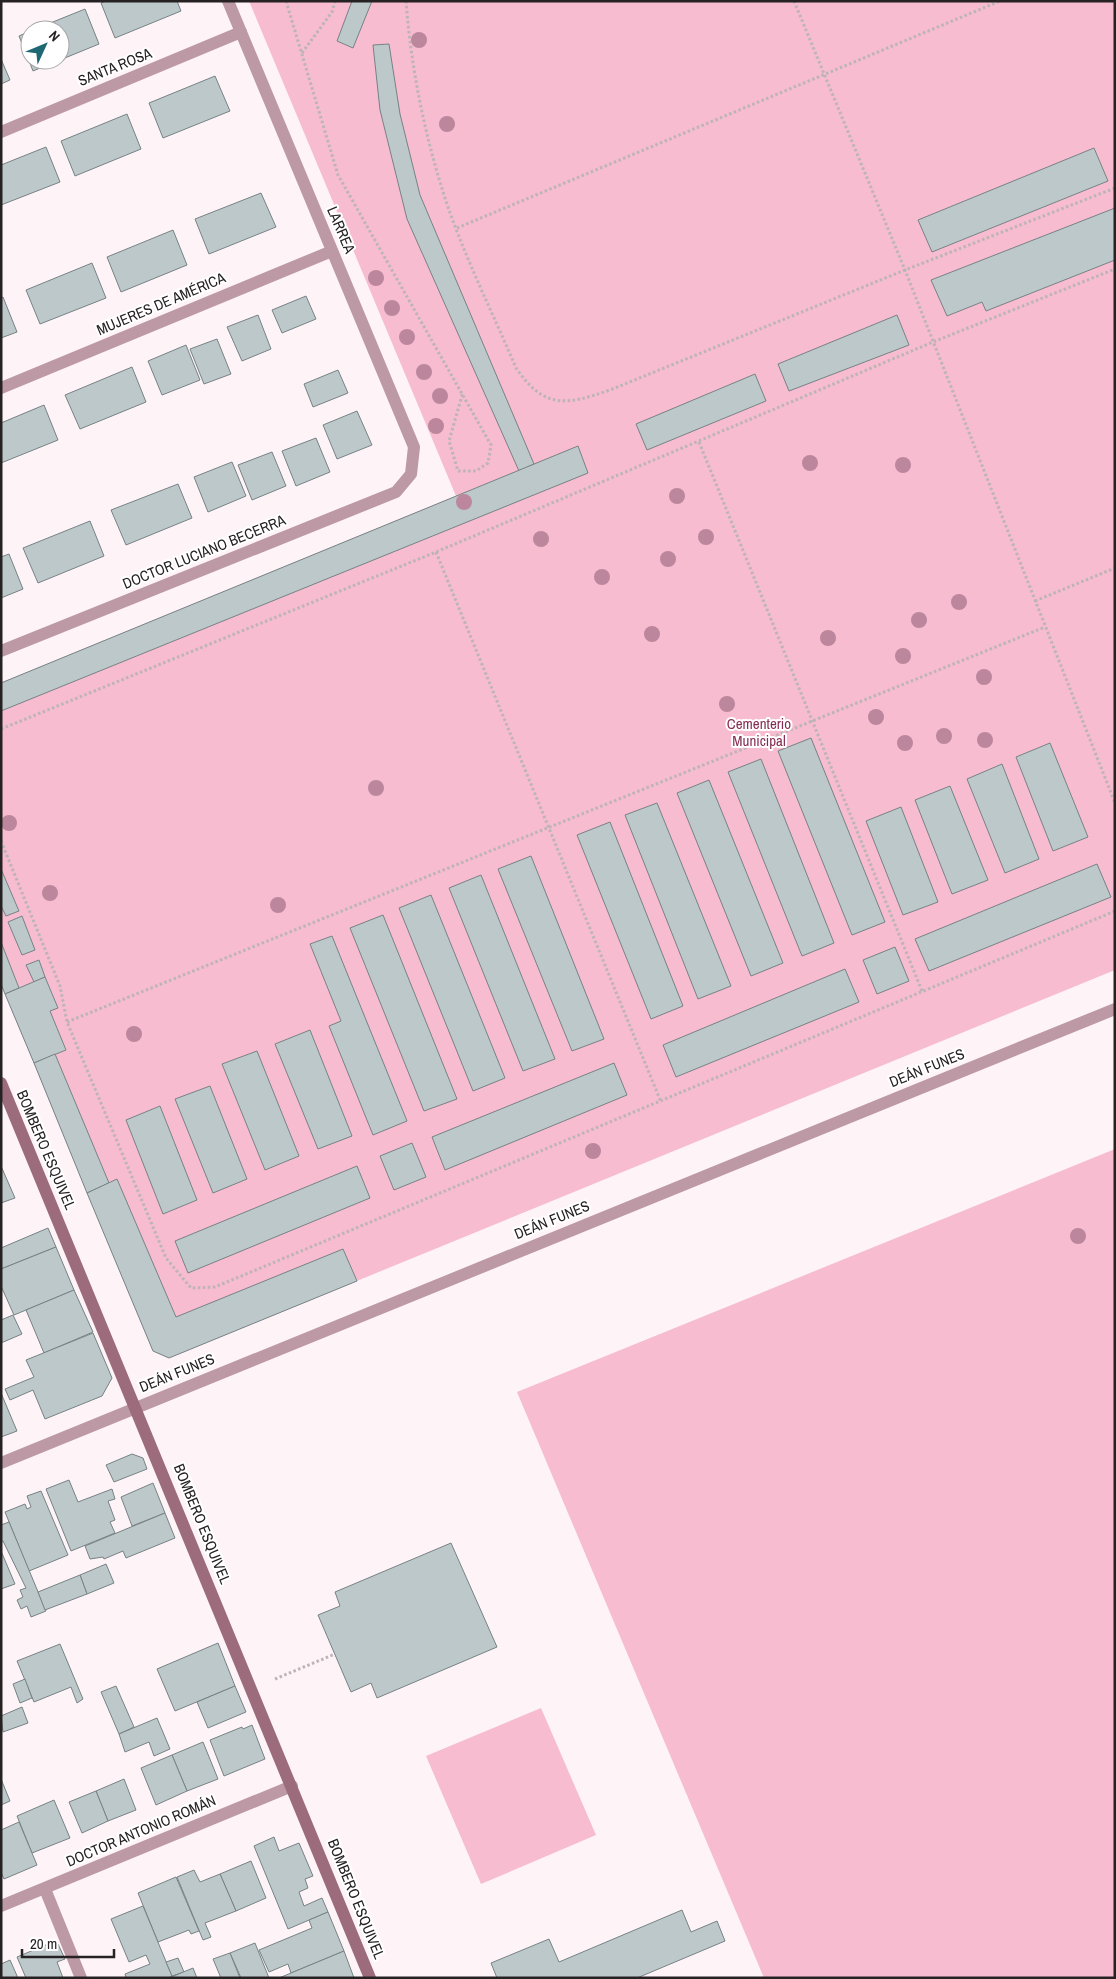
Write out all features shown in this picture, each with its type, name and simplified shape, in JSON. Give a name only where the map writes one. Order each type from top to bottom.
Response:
[{"type":"street","name":"LARREA","points":[[228,1],[414,447],[411,474]]},
{"type":"street","name":"SANTA ROSA","points":[[1,132],[241,32]]},
{"type":"street","name":"MUJERES DE AMÉRICA","points":[[1,388],[332,251]]},
{"type":"street","name":"DOCTOR LUCIANO BECERRA","points":[[1,651],[396,492],[411,474]]},
{"type":"street","name":"DEÁN FUNES","points":[[1,1463],[1115,1008]]},
{"type":"street","name":"BOMBERO ESQUIVEL","points":[[1,1083],[370,1978]]},
{"type":"street","name":"DOCTOR ANTONIO ROMÁN","points":[[1,1906],[292,1786]]},
{"type":"street","points":[[45,1888],[81,1978]]},
{"type":"path","points":[[286,1],[338,175],[463,392],[491,445],[488,463],[476,471],[458,471],[449,440],[463,392]]},
{"type":"path","points":[[302,53],[332,12],[335,1]]},
{"type":"path","points":[[406,1],[408,33],[423,119],[444,196],[516,368],[528,386],[547,398],[565,402],[581,400],[610,390],[905,270],[1115,188]]},
{"type":"path","points":[[794,1],[905,270],[1115,803]]},
{"type":"path","points":[[457,228],[1000,1]]},
{"type":"path","points":[[1,729],[436,552],[933,342],[1115,269]]},
{"type":"path","points":[[699,442],[922,991]]},
{"type":"path","points":[[436,552],[661,1102]]},
{"type":"path","points":[[1035,601],[1115,568]]},
{"type":"path","points":[[67,1022],[548,826],[1045,627]]},
{"type":"path","points":[[1,841],[60,986],[67,1022],[166,1258],[191,1288],[215,1287],[1115,912]]},
{"type":"path","points":[[275,1678],[335,1654]]},
{"type":"green space","name":"Cementerio Municipal","points":[[249,1],[1115,1],[1115,970],[169,1358],[153,1351],[1,984],[1,683],[456,496]]},
{"type":"green space","points":[[1115,1149],[1115,1978],[764,1978],[517,1392]]},
{"type":"green space","points":[[541,1708],[596,1835],[481,1884],[426,1756]]},
{"type":"building","points":[[106,1],[177,1],[181,11],[115,38],[101,3]]},
{"type":"building","points":[[352,1],[372,1],[353,48],[337,41]]},
{"type":"building","points":[[85,9],[99,44],[70,56],[70,20],[58,20]]},
{"type":"building","points":[[389,44],[400,114],[420,195],[534,464],[519,471],[407,219],[380,110],[373,45]]},
{"type":"building","points":[[1,59],[10,80],[1,84]]},
{"type":"building","points":[[215,76],[230,111],[163,138],[149,103]]},
{"type":"building","points":[[127,114],[141,149],[75,176],[61,141]]},
{"type":"building","points":[[46,147],[60,182],[1,205],[1,165]]},
{"type":"building","points":[[1094,148],[1108,181],[932,252],[918,220]]},
{"type":"building","points":[[261,193],[276,227],[209,254],[195,219]]},
{"type":"building","points":[[1115,208],[1115,260],[986,311],[982,302],[947,316],[931,280]]},
{"type":"building","points":[[173,230],[187,265],[121,292],[107,257]]},
{"type":"building","points":[[92,263],[106,298],[40,324],[26,290]]},
{"type":"building","points":[[306,296],[316,319],[282,333],[272,310]]},
{"type":"building","points":[[3,297],[17,332],[1,338],[1,298]]},
{"type":"building","points":[[258,315],[271,349],[242,361],[227,327]]},
{"type":"building","points":[[897,315],[909,345],[789,391],[778,364]]},
{"type":"building","points":[[217,339],[231,374],[204,384],[190,349]]},
{"type":"building","points":[[186,345],[200,380],[162,395],[148,361]]},
{"type":"building","points":[[132,367],[146,402],[80,429],[65,395]]},
{"type":"building","points":[[338,370],[348,393],[313,407],[304,384]]},
{"type":"building","points":[[755,374],[766,401],[647,450],[636,424]]},
{"type":"building","points":[[44,405],[58,440],[1,463],[1,423]]},
{"type":"building","points":[[357,411],[372,445],[337,459],[323,425]]},
{"type":"building","points":[[316,438],[330,472],[296,486],[282,451]]},
{"type":"building","points":[[578,446],[588,473],[1,711],[1,683]]},
{"type":"building","points":[[272,452],[286,486],[252,500],[238,465]]},
{"type":"building","points":[[232,462],[246,496],[208,512],[194,477]]},
{"type":"building","points":[[178,484],[192,518],[126,545],[111,510]]},
{"type":"building","points":[[90,521],[104,556],[38,583],[23,548]]},
{"type":"building","points":[[9,554],[23,589],[1,598],[1,557]]},
{"type":"building","points":[[811,738],[885,922],[852,935],[778,751]]},
{"type":"building","points":[[1050,743],[1088,837],[1053,851],[1016,757]]},
{"type":"building","points":[[761,759],[834,943],[802,956],[728,772]]},
{"type":"building","points":[[1002,764],[1039,859],[1005,873],[967,779]]},
{"type":"building","points":[[709,780],[783,963],[751,976],[677,793]]},
{"type":"building","points":[[950,786],[988,880],[952,894],[915,800]]},
{"type":"building","points":[[657,803],[731,986],[698,999],[625,815]]},
{"type":"building","points":[[901,807],[938,902],[903,915],[866,821]]},
{"type":"building","points":[[610,822],[683,1006],[651,1019],[577,835]]},
{"type":"building","points":[[531,856],[604,1039],[572,1051],[498,869]]},
{"type":"building","points":[[1097,864],[1111,897],[929,971],[915,939]]},
{"type":"building","points":[[1,869],[19,911],[6,916],[1,906]]},
{"type":"building","points":[[481,875],[555,1059],[523,1071],[449,888]]},
{"type":"building","points":[[431,895],[505,1078],[473,1091],[399,908]]},
{"type":"building","points":[[383,915],[457,1099],[424,1111],[350,928]]},
{"type":"building","points":[[22,916],[35,950],[22,955],[8,922]]},
{"type":"building","points":[[332,936],[407,1121],[373,1135],[329,1026],[341,1021],[310,944]]},
{"type":"building","points":[[1,942],[19,988],[5,994],[1,984]]},
{"type":"building","points":[[895,947],[909,981],[877,994],[863,960]]},
{"type":"building","points":[[39,960],[45,977],[34,982],[26,965]]},
{"type":"building","points":[[845,969],[859,1002],[676,1077],[663,1045]]},
{"type":"building","points":[[45,977],[58,1008],[50,1011],[66,1050],[34,1063],[5,994]]},
{"type":"building","points":[[310,1030],[352,1136],[318,1149],[275,1044]]},
{"type":"building","points":[[257,1051],[299,1156],[265,1170],[222,1064]]},
{"type":"building","points":[[55,1054],[109,1183],[87,1193],[34,1063]]},
{"type":"building","points":[[614,1063],[627,1095],[445,1170],[432,1137]]},
{"type":"building","points":[[210,1086],[247,1179],[213,1193],[175,1099]]},
{"type":"building","points":[[160,1106],[197,1200],[163,1214],[126,1120]]},
{"type":"building","points":[[412,1143],[426,1177],[394,1190],[380,1156]]},
{"type":"building","points":[[1,1166],[15,1198],[1,1203]]},
{"type":"building","points":[[357,1166],[370,1198],[188,1273],[175,1241]]},
{"type":"building","points":[[117,1179],[176,1317],[343,1249],[357,1281],[169,1358],[153,1351],[87,1193]]},
{"type":"building","points":[[48,1228],[56,1247],[1,1269],[1,1248]]},
{"type":"building","points":[[56,1247],[74,1290],[14,1315],[1,1286],[1,1269]]},
{"type":"building","points":[[74,1290],[93,1332],[44,1353],[26,1310]]},
{"type":"building","points":[[13,1315],[22,1334],[1,1343],[1,1320]]},
{"type":"building","points":[[93,1333],[112,1378],[102,1396],[45,1419],[33,1390],[10,1400],[5,1389],[34,1377],[26,1360]]},
{"type":"building","points":[[1,1393],[17,1431],[1,1437]]},
{"type":"building","points":[[132,1454],[143,1458],[147,1469],[114,1482],[106,1465]]},
{"type":"building","points":[[69,1480],[78,1502],[112,1489],[115,1499],[108,1501],[115,1520],[110,1522],[115,1533],[71,1551],[46,1489]]},
{"type":"building","points":[[153,1483],[165,1513],[132,1526],[121,1497]]},
{"type":"building","points":[[41,1491],[68,1555],[29,1571],[5,1512],[25,1504],[27,1509],[31,1507],[27,1496]]},
{"type":"building","points":[[165,1513],[175,1538],[126,1558],[123,1551],[104,1559],[103,1557],[90,1559],[85,1546]]},
{"type":"building","points":[[9,1522],[46,1611],[31,1617],[27,1606],[21,1609],[17,1600],[23,1597],[20,1590],[26,1588],[3,1541],[1,1542],[1,1525]]},
{"type":"building","points":[[451,1543],[497,1647],[377,1698],[371,1683],[351,1692],[318,1615],[340,1606],[335,1592]]},
{"type":"building","points":[[1,1551],[15,1584],[1,1589]]},
{"type":"building","points":[[106,1564],[114,1583],[87,1594],[80,1575]]},
{"type":"building","points":[[80,1575],[87,1594],[45,1610],[38,1592]]},
{"type":"building","points":[[218,1643],[235,1686],[175,1711],[157,1669]]},
{"type":"building","points":[[60,1644],[83,1699],[77,1703],[71,1687],[34,1702],[17,1661]]},
{"type":"building","points":[[25,1679],[32,1698],[20,1703],[13,1684]]},
{"type":"building","points":[[116,1686],[134,1727],[119,1734],[101,1692]]},
{"type":"building","points":[[235,1686],[246,1712],[208,1728],[197,1702]]},
{"type":"building","points":[[22,1707],[28,1723],[3,1732],[1,1716]]},
{"type":"building","points":[[157,1718],[170,1749],[154,1756],[149,1742],[125,1752],[119,1734]]},
{"type":"building","points":[[252,1725],[265,1759],[224,1776],[210,1740]]},
{"type":"building","points":[[203,1742],[218,1779],[187,1791],[172,1755]]},
{"type":"building","points":[[172,1755],[187,1791],[156,1805],[141,1768]]},
{"type":"building","points":[[1,1779],[10,1801],[1,1805]]},
{"type":"building","points":[[124,1779],[136,1810],[108,1821],[96,1791]]},
{"type":"building","points":[[96,1791],[108,1821],[82,1833],[69,1802]]},
{"type":"building","points":[[54,1800],[70,1838],[32,1853],[17,1816]]},
{"type":"building","points":[[19,1822],[37,1865],[4,1879],[1,1872],[1,1830]]},
{"type":"building","points":[[274,1837],[279,1851],[299,1843],[313,1876],[305,1879],[308,1888],[299,1892],[304,1906],[322,1898],[328,1912],[288,1929],[254,1846]]},
{"type":"building","points":[[251,1861],[266,1898],[236,1911],[220,1874]]},
{"type":"building","points":[[194,1870],[200,1882],[220,1874],[236,1911],[205,1923],[211,1937],[203,1940],[177,1877]]},
{"type":"building","points":[[176,1877],[199,1931],[191,1934],[189,1930],[158,1942],[138,1893]]},
{"type":"building","points":[[143,1906],[172,1976],[169,1978],[126,1978],[125,1974],[150,1964],[146,1955],[129,1962],[111,1919]]},
{"type":"building","points":[[682,1910],[691,1932],[717,1921],[725,1941],[637,1978],[497,1978],[491,1963],[549,1939],[559,1962]]},
{"type":"building","points":[[328,1912],[344,1951],[291,1973],[288,1964],[269,1972],[259,1950],[312,1928],[309,1920]]},
{"type":"building","points":[[255,1943],[269,1978],[241,1978],[230,1953]]},
{"type":"building","points":[[48,1944],[50,1947],[58,1944],[65,1959],[57,1962],[63,1978],[26,1978],[17,1957]]},
{"type":"building","points":[[344,1951],[354,1978],[279,1978]]},
{"type":"building","points":[[230,1953],[240,1978],[221,1978],[213,1959]]},
{"type":"building","points":[[178,1958],[184,1972],[172,1976],[166,1962]]},
{"type":"building","points":[[10,1960],[18,1978],[1,1978],[1,1964]]},
{"type":"building","points":[[193,1968],[197,1978],[169,1978]]}]
